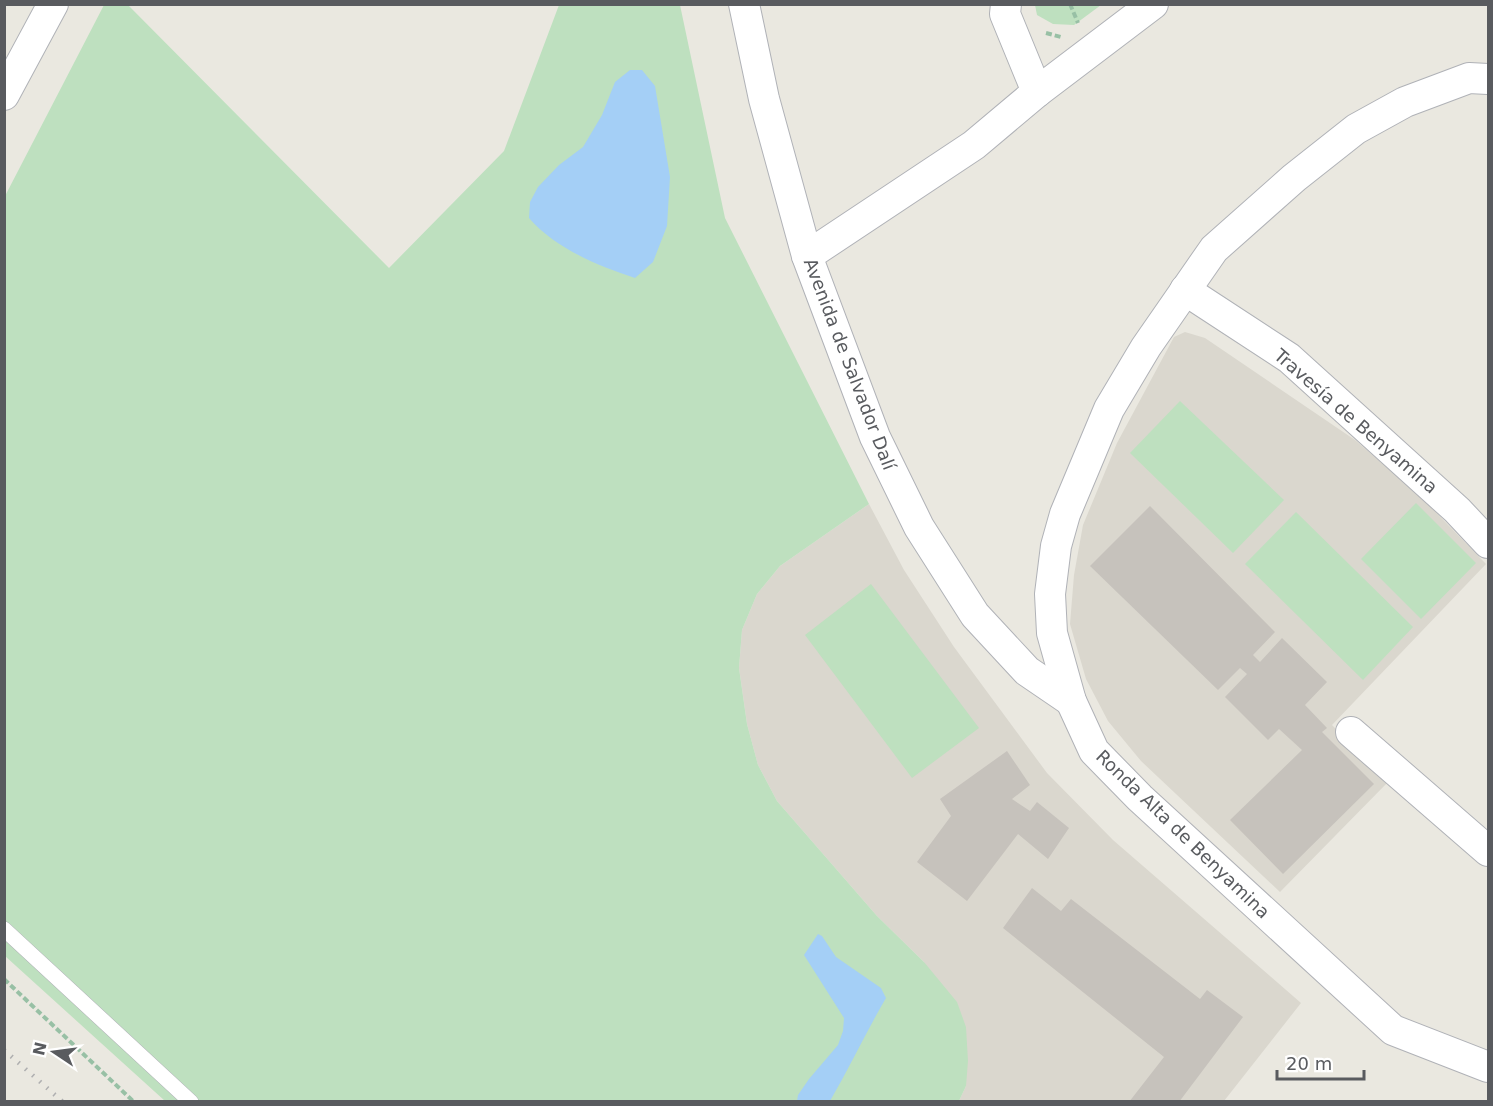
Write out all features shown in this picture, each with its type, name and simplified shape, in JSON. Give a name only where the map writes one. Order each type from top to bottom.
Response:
[{"type":"street","points":[[4,95],[53,4]]},
{"type":"street","name":"Avenida de Salvador Dalí","points":[[744,4],[764,99],[807,256],[875,437],[919,527],[975,615],[1027,671],[1071,701]]},
{"type":"street","points":[[1006,4],[1005,14],[1037,92]]},
{"type":"street","points":[[807,256],[974,146],[1037,92],[1153,4]]},
{"type":"street","name":"Ronda Alta de Benyamina","points":[[1488,79],[1469,78],[1405,102],[1356,129],[1294,178],[1214,249],[1146,348],[1109,409],[1065,514],[1056,546],[1050,594],[1053,633],[1071,701],[1094,751],[1140,798],[1393,1030],[1488,1067]]},
{"type":"street","name":"Travesía de Benyamina","points":[[1185,290],[1289,358],[1457,510],[1488,543]]},
{"type":"street","points":[[1351,732],[1488,851]]},
{"type":"lane","points":[[4,929],[191,1101]]},
{"type":"path","points":[[1070,4],[1082,32]]},
{"type":"path","points":[[1040,29],[1047,34],[1069,39]]},
{"type":"path","points":[[4,979],[134,1101]]},
{"type":"shaded area","points":[[1185,332],[1205,338],[1355,440],[1421,497],[1486,564],[1332,725],[1388,782],[1280,892],[1141,761],[1108,721],[1086,679],[1070,624],[1074,575],[1083,525],[1117,443],[1174,337]]},
{"type":"shaded area","points":[[869,504],[904,570],[954,647],[1047,773],[1113,840],[1301,1003],[1224,1101],[959,1101],[966,1086],[924,962],[877,916],[777,801],[758,765],[747,724],[739,668],[742,630],[757,594],[780,566]]},
{"type":"green space","points":[[1035,4],[1101,5],[1074,25],[1053,24],[1037,15]]},
{"type":"green space","points":[[104,5],[128,5],[389,268],[504,151],[559,5],[680,5],[725,218],[869,504],[780,566],[757,594],[742,630],[739,668],[747,724],[758,765],[777,801],[877,916],[924,962],[957,1002],[966,1027],[968,1061],[966,1086],[959,1101],[165,1101],[5,956],[4,198]]},
{"type":"green space","points":[[1180,401],[1284,500],[1233,553],[1130,453]]},
{"type":"green space","points":[[1416,503],[1476,563],[1421,619],[1361,559]]},
{"type":"green space","points":[[1296,512],[1413,627],[1363,680],[1245,564]]},
{"type":"green space","points":[[871,584],[979,728],[912,778],[805,635]]},
{"type":"water","points":[[630,70],[642,70],[655,86],[670,177],[667,226],[653,262],[635,278],[578,255],[551,238],[529,218],[530,202],[538,187],[559,165],[583,147],[602,115],[615,82]]},
{"type":"water","points":[[818,934],[822,936],[836,957],[881,988],[886,998],[830,1101],[797,1101],[798,1095],[809,1079],[838,1045],[843,1031],[844,1018],[804,955]]},
{"type":"building","points":[[1150,506],[1275,632],[1253,655],[1260,662],[1282,638],[1327,682],[1305,705],[1327,728],[1322,732],[1374,784],[1283,874],[1230,820],[1302,750],[1279,729],[1268,740],[1225,697],[1247,674],[1240,668],[1218,690],[1090,566]]},
{"type":"building","points":[[1007,751],[1030,785],[1012,799],[1030,811],[1037,802],[1069,828],[1048,859],[1018,834],[967,901],[917,862],[951,816],[940,799]]},
{"type":"building","points":[[1032,888],[1061,911],[1071,899],[1200,999],[1207,990],[1243,1017],[1179,1102],[1129,1102],[1164,1057],[1003,928]]},
{"type":"railway","points":[[4,1050],[63,1102]]}]
